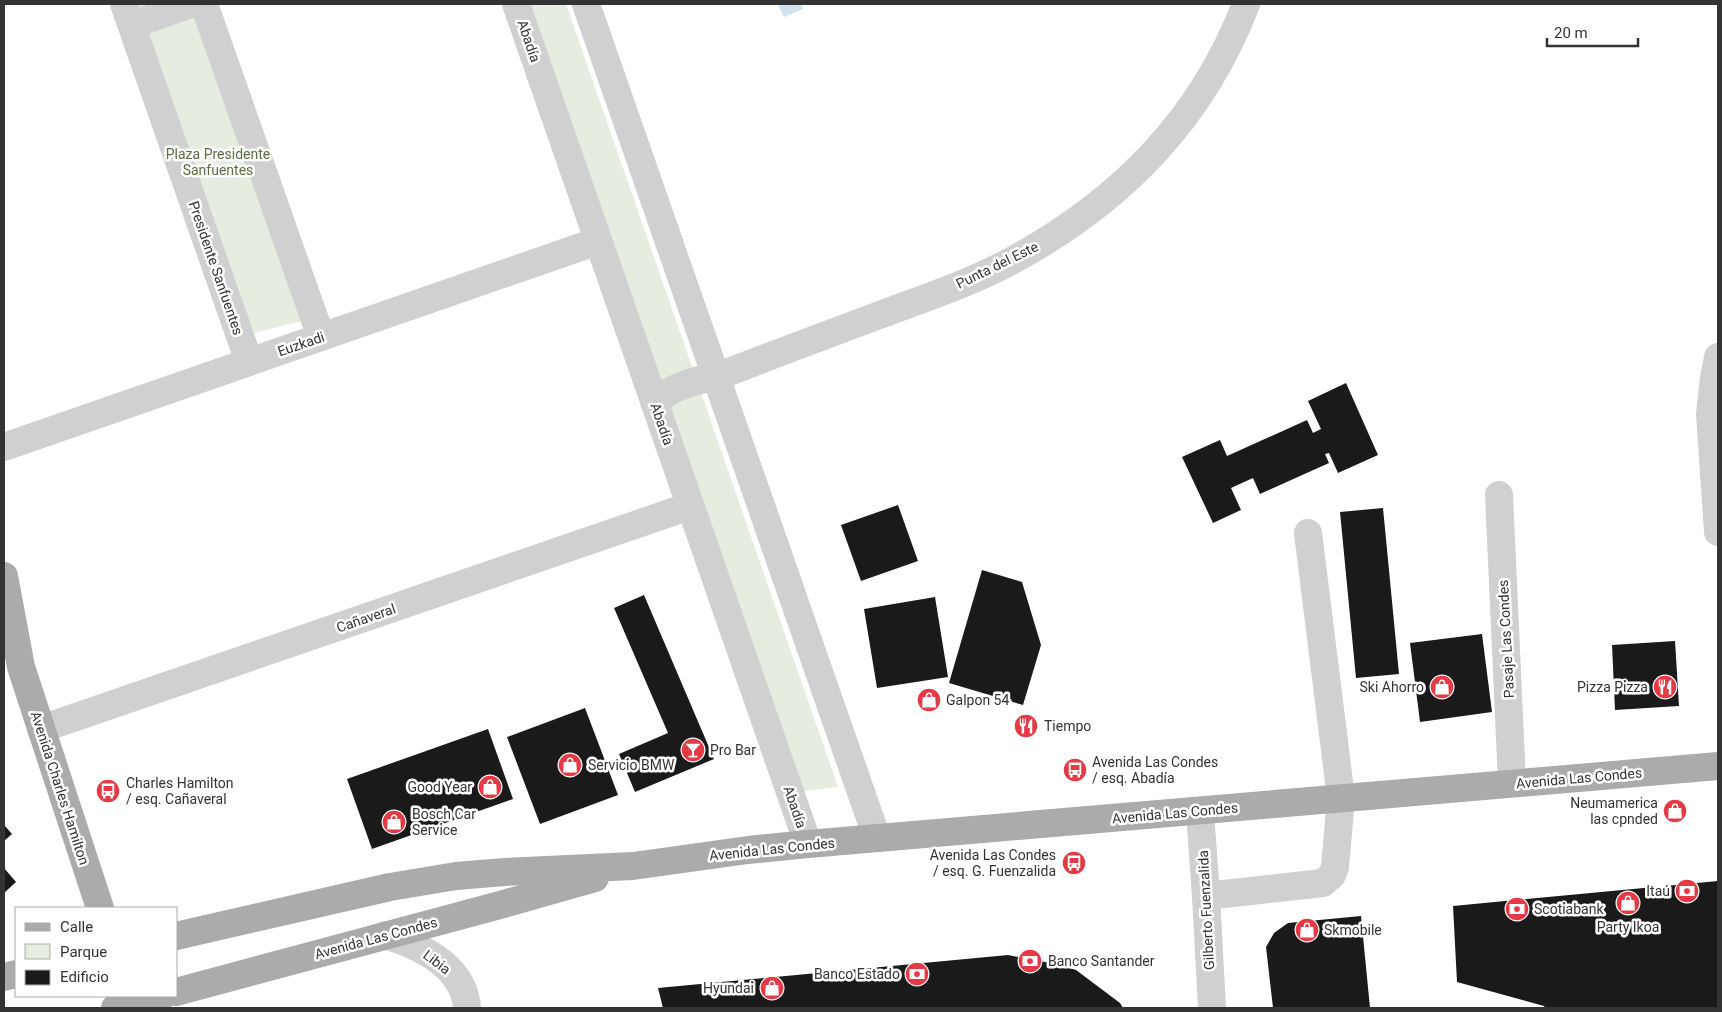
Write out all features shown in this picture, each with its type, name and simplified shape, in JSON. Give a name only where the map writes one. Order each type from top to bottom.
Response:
[{"type":"main road","name":"Avenida Charles Hamilton","points":[[4,576],[21,667],[100,907]]},
{"type":"main road","name":"Avenida Charles Hamilton","points":[[4,639],[21,667]]},
{"type":"main road","name":"Avenida Las Condes","points":[[178,936],[390,887],[440,878],[505,872],[633,866],[739,851],[808,844],[1150,814],[1200,812],[1340,798],[1718,766]]},
{"type":"main road","name":"Avenida Las Condes","points":[[178,991],[518,900],[633,866]]},
{"type":"main road","points":[[123,1003],[156,997]]},
{"type":"street","points":[[128,14],[190,4]]},
{"type":"street","points":[[204,4],[321,337]]},
{"type":"street","name":"Abadía","points":[[516,4],[808,844]]},
{"type":"street","points":[[586,4],[877,838]]},
{"type":"street","name":"Punta del Este","points":[[654,402],[668,391],[685,383],[716,377],[967,282],[1014,260],[1057,234],[1129,180],[1157,151],[1182,120],[1205,86],[1225,50],[1246,4]]},
{"type":"street","name":"Presidente Sanfuentes","points":[[128,14],[248,362]]},
{"type":"street","name":"Euzkadi","points":[[4,447],[598,241]]},
{"type":"street","points":[[1718,357],[1710,414],[1711,451],[1718,532]]},
{"type":"street","name":"Pasaje Las Condes","points":[[1500,495],[1512,783]]},
{"type":"street","name":"Cañaveral","points":[[42,729],[690,506]]},
{"type":"street","points":[[1206,896],[1323,882],[1332,875],[1335,867],[1340,798],[1308,533]]},
{"type":"street","name":"Gilberto Fuenzalida","points":[[1200,812],[1212,1008]]},
{"type":"street","name":"Libia","points":[[385,935],[413,945],[444,965],[461,984],[467,1008]]},
{"type":"green space","name":"Plaza Presidente Sanfuentes","points":[[130,4],[195,4],[305,320],[246,335]]},
{"type":"green space","points":[[530,4],[566,4],[838,787],[803,791]]},
{"type":"water","points":[[778,4],[801,4],[803,9],[784,17]]},
{"type":"building","points":[[1346,383],[1378,455],[1338,473],[1329,453],[1325,454],[1329,463],[1260,494],[1253,478],[1231,488],[1241,510],[1213,523],[1182,457],[1220,440],[1227,456],[1307,420],[1313,433],[1321,429],[1308,401]]},
{"type":"building","points":[[898,505],[918,561],[861,581],[841,525]]},
{"type":"building","points":[[1383,508],[1399,674],[1356,678],[1340,512]]},
{"type":"building","points":[[982,570],[1022,582],[1041,645],[1023,705],[949,683]]},
{"type":"building","points":[[644,595],[714,759],[635,792],[619,754],[668,733],[614,608]]},
{"type":"building","points":[[935,597],[948,677],[877,688],[864,609]]},
{"type":"building","points":[[1482,634],[1492,712],[1420,722],[1410,643]]},
{"type":"building","points":[[1675,641],[1679,706],[1615,710],[1612,645]]},
{"type":"building","points":[[585,708],[618,795],[540,824],[507,737]]},
{"type":"building","points":[[488,729],[513,799],[372,849],[347,779]]},
{"type":"building","points":[[4,825],[12,834],[4,841]]},
{"type":"building","points":[[4,868],[16,882],[4,893]]},
{"type":"building","points":[[1718,881],[1718,1008],[1545,1008],[1544,1006],[1457,982],[1453,906]]},
{"type":"building","points":[[1361,916],[1370,1008],[1273,1008],[1266,947],[1274,933],[1288,923]]},
{"type":"building","points":[[1008,955],[1056,964],[1076,970],[1120,1003],[1123,1008],[663,1008],[658,988]]},
{"type":"place","name":"Ski Ahorro","points":[[1442,687]]},
{"type":"place","name":"Pizza Pizza","points":[[1665,687]]},
{"type":"place","name":"Galpon 54","points":[[929,700]]},
{"type":"place","name":"Tiempo","points":[[1026,726]]},
{"type":"place","name":"Pro Bar","points":[[693,750]]},
{"type":"place","name":"Servicio BMW","points":[[570,765]]},
{"type":"place","name":"Avenida Las Condes / esq. Abadía","points":[[1075,770]]},
{"type":"place","name":"Good Year","points":[[490,787]]},
{"type":"place","name":"Charles Hamilton / esq. Cañaveral","points":[[108,791]]},
{"type":"place","name":"Neumamerica las cpnded","points":[[1675,811]]},
{"type":"place","name":"Bosch Car Service","points":[[394,822]]},
{"type":"place","name":"Avenida Las Condes / esq. G. Fuenzalida","points":[[1074,863]]},
{"type":"place","name":"Itaú","points":[[1687,891]]},
{"type":"place","name":"Party Ikoa","points":[[1628,903]]},
{"type":"place","name":"Scotiabank","points":[[1517,909]]},
{"type":"place","name":"Skmobile","points":[[1307,930]]},
{"type":"place","name":"Banco Santander","points":[[1030,961]]},
{"type":"place","name":"Banco Estado","points":[[917,974]]},
{"type":"place","name":"Hyundai","points":[[772,988]]}]
